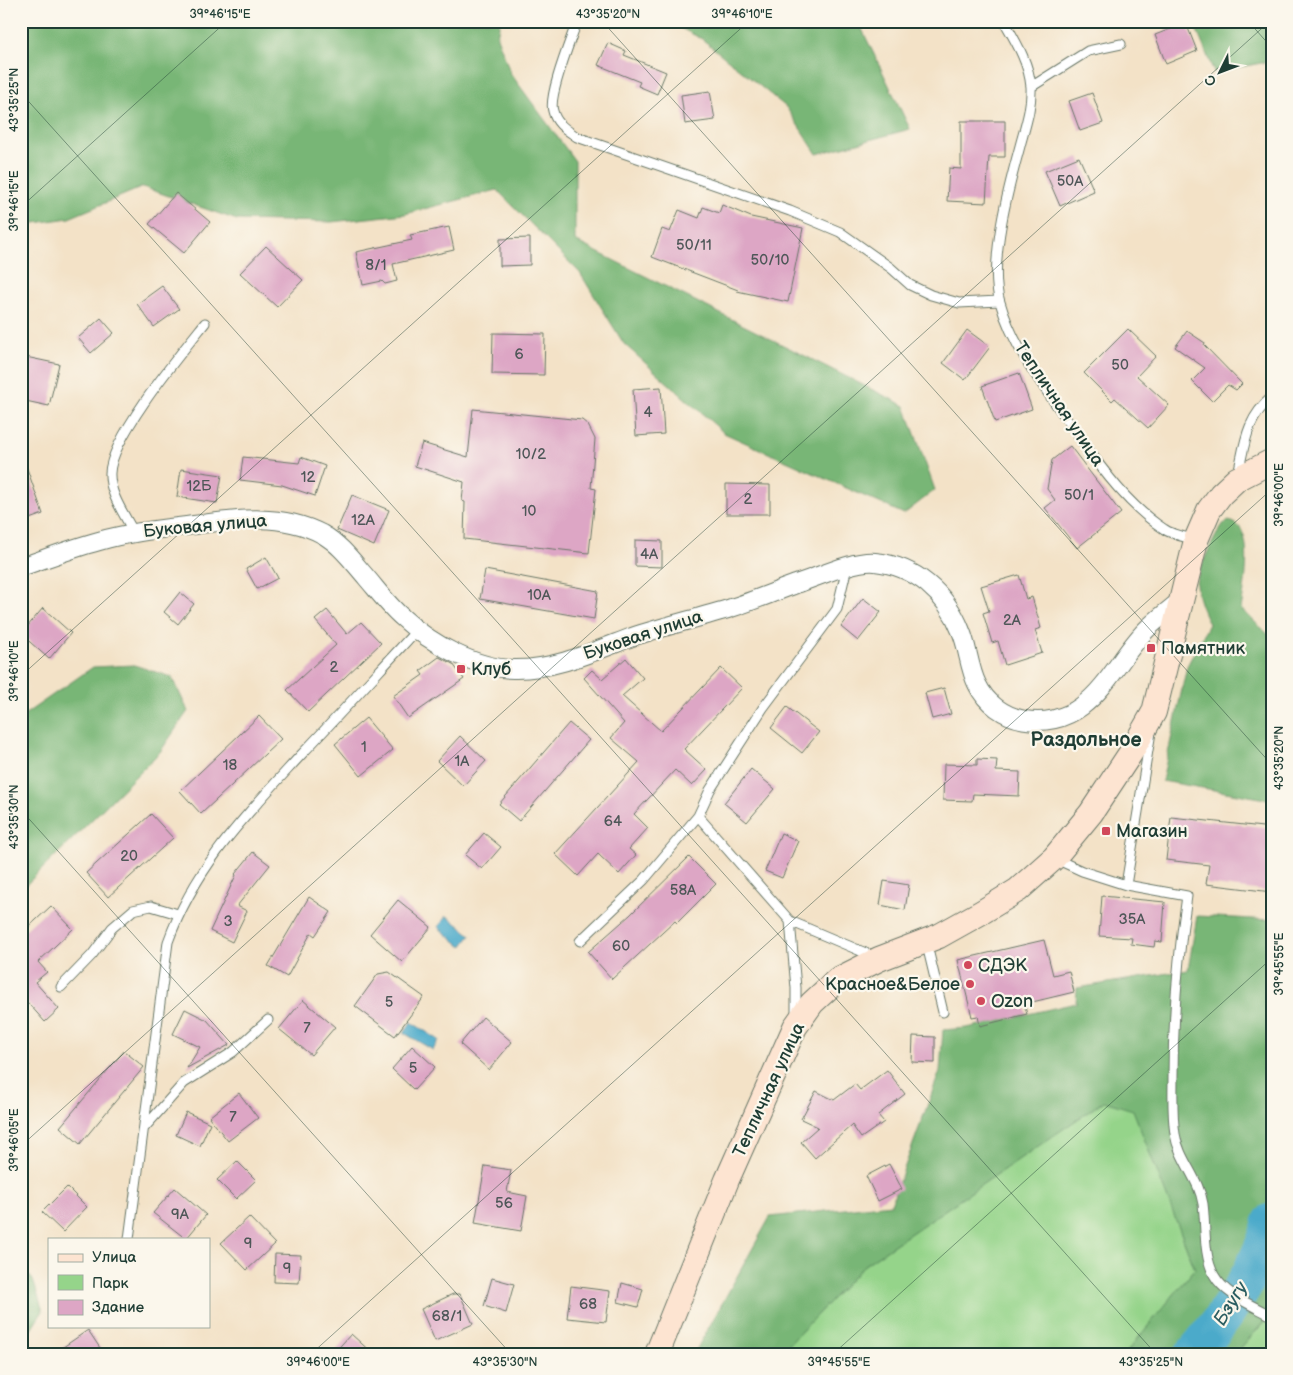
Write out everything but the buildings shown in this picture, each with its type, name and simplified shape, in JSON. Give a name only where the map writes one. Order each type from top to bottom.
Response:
[{"type":"street","name":"Тепличная улица","points":[[657,1354],[727,1180],[796,1027],[812,1003],[837,980],[879,959],[947,931],[1018,890],[1054,858],[1091,813],[1130,754],[1154,712],[1196,540],[1209,510],[1220,494],[1237,479],[1272,461]]},
{"type":"street","name":"Буковая улица","points":[[21,567],[101,540],[134,533],[237,519],[276,519],[304,526],[325,536],[342,550],[400,616],[417,630],[468,658],[494,667],[515,669],[540,667],[597,651],[634,637],[733,607],[869,561],[889,564],[909,570],[929,584],[950,608],[962,632],[976,684],[991,703],[1006,714],[1031,722],[1053,720],[1072,714],[1090,701],[1148,628],[1180,601]]},
{"type":"lane","name":"Тепличная улица","points":[[1004,21],[1026,64],[1031,87],[1029,109],[1007,196],[997,259],[999,301],[1013,335],[1029,364],[1083,442],[1118,488],[1165,530],[1196,540]]},
{"type":"lane","points":[[574,27],[553,95],[552,111],[561,126],[577,137],[790,211],[840,232],[892,268],[910,285],[931,296],[959,303],[999,301]]},
{"type":"lane","points":[[1031,87],[1088,51],[1121,44]]},
{"type":"lane","points":[[134,533],[114,495],[109,475],[111,459],[128,428],[166,372],[205,323]]},
{"type":"lane","points":[[1237,479],[1249,426],[1255,414],[1272,397]]},
{"type":"lane","points":[[580,941],[644,880],[698,816],[710,790],[763,708],[837,609],[848,567]]},
{"type":"lane","points":[[129,1238],[168,942],[178,914],[208,861],[254,807],[417,630]]},
{"type":"lane","points":[[1126,885],[1154,712]]},
{"type":"lane","points":[[698,816],[790,921],[879,959]]},
{"type":"lane","points":[[1054,858],[1082,871],[1126,885],[1186,896],[1176,982],[1173,1060],[1175,1136],[1179,1150],[1197,1183],[1203,1203],[1204,1236],[1214,1274],[1226,1290],[1272,1316]]},
{"type":"lane","points":[[61,987],[92,955],[112,928],[133,910],[151,906],[178,914]]},
{"type":"lane","points":[[790,921],[796,988],[796,1027]]},
{"type":"lane","points":[[925,941],[943,1012]]},
{"type":"lane","points":[[144,1128],[184,1082],[234,1052],[268,1020]]},
{"type":"green space","points":[[21,21],[500,21],[497,37],[511,74],[575,161],[575,241],[905,406],[935,490],[904,514],[724,433],[624,344],[580,273],[497,190],[405,214],[331,222],[237,220],[143,187],[69,218],[21,225]]},
{"type":"green space","points":[[667,21],[858,21],[910,129],[817,154],[786,107],[702,39]]},
{"type":"green space","points":[[1193,21],[1272,21],[1272,61],[1214,72]]},
{"type":"green space","points":[[1226,521],[1236,524],[1242,532],[1246,543],[1246,573],[1241,609],[1272,638],[1272,800],[1162,781],[1187,666],[1209,624],[1198,594],[1197,579],[1213,541]]},
{"type":"green space","points":[[134,665],[172,677],[188,711],[160,752],[21,890],[21,717],[93,667]]},
{"type":"green space","points":[[1197,916],[1272,920],[1272,1313],[1235,1354],[1125,1354],[1195,1269],[1133,1110],[1104,1101],[863,1266],[780,1354],[694,1354],[770,1217],[891,1204],[940,1071],[943,1030],[967,1028],[1076,1003],[1077,988],[1188,970]]},
{"type":"green space","points":[[1104,1101],[1133,1109],[1195,1269],[1125,1354],[780,1354],[863,1266]]},
{"type":"green space","points":[[21,1266],[33,1280],[43,1311],[23,1342],[26,1354],[21,1354]]},
{"type":"green space","points":[[1272,1313],[1272,1354],[1235,1354],[1271,1315]]},
{"type":"water","points":[[447,916],[471,935],[462,947],[438,927]]},
{"type":"water","points":[[411,1022],[439,1040],[433,1050],[404,1033]]},
{"type":"waterway","name":"Бзугу","points":[[1194,1354],[1240,1292],[1258,1258],[1272,1222]]},
{"type":"place","name":"Памятник","points":[[1151,648]]},
{"type":"place","name":"Клуб","points":[[461,669]]},
{"type":"place","name":"Магазин","points":[[1106,831]]},
{"type":"place","name":"СДЭК","points":[[968,965]]},
{"type":"place","name":"Красное&Белое","points":[[970,984]]},
{"type":"place","name":"Ozon","points":[[981,1001]]},
{"type":"district","name":"Раздольное","points":[[1086,740]]}]
